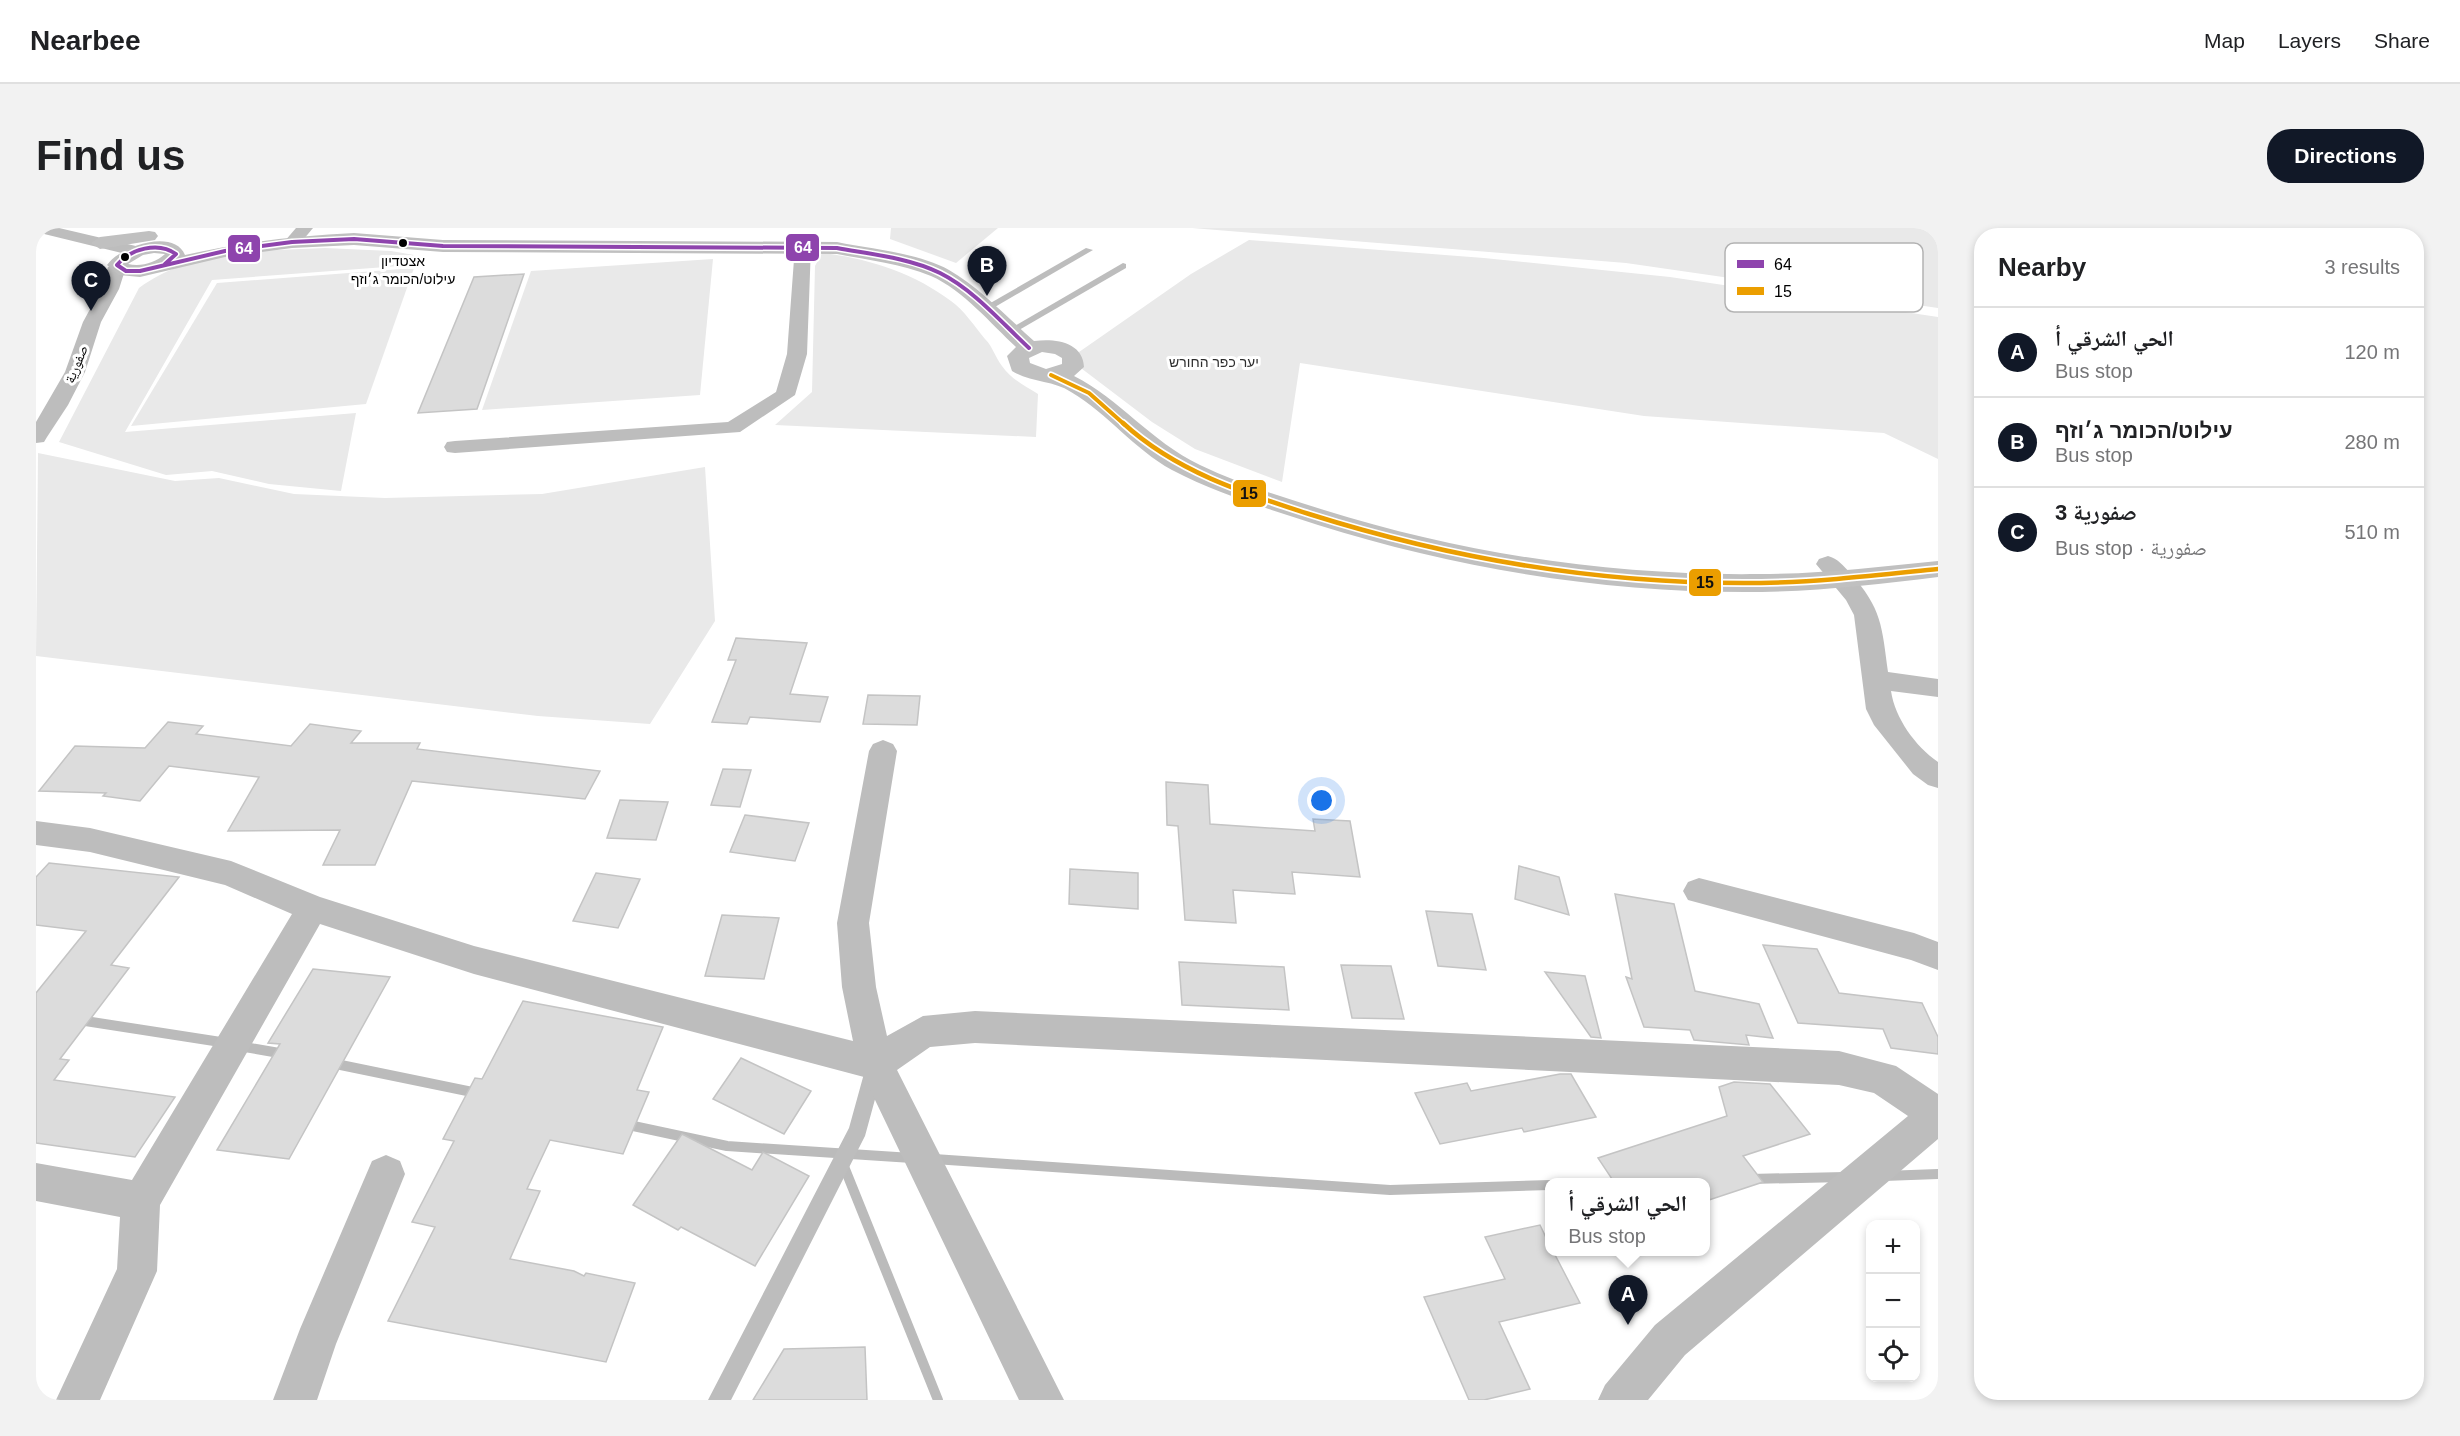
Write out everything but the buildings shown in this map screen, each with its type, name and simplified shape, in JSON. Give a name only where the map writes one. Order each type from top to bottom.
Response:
[{"type":"street","points":[[38,228],[74,238],[140,250],[168,248]]},
{"type":"street","points":[[100,243],[127,241],[168,248],[225,251],[299,235],[444,246],[803,246],[837,248],[899,260],[940,273],[964,290],[1029,348]]},
{"type":"street","points":[[74,238],[126,271],[168,248]]},
{"type":"street","points":[[455,447],[733,428],[785,395],[797,354],[803,246]]},
{"type":"street","points":[[110,289],[168,248]]},
{"type":"street","points":[[117,266],[123,258],[140,250]]},
{"type":"street","name":"صفورية","points":[[36,437],[58,405],[75,372],[92,322],[110,289],[117,266]]},
{"type":"street","points":[[1938,554],[1835,572],[1759,584],[1620,577],[1496,560],[1366,530],[1259,497],[1185,468],[1144,441],[1077,384],[1051,375],[1031,373],[1020,366],[1018,356],[1029,348],[1042,346],[1061,348],[1073,356],[1075,362],[1091,380],[1141,422],[1205,463],[1282,492],[1379,521],[1517,550],[1645,566],[1835,572],[1938,569]]},
{"type":"street","points":[[1051,375],[1067,371],[1075,362]]},
{"type":"street","points":[[1835,572],[1857,596],[1867,615],[1880,709],[1888,726],[1923,766],[1938,777]]},
{"type":"street","points":[[1876,680],[1938,688]]},
{"type":"street","points":[[883,751],[853,923],[858,987],[876,1064],[1042,1400]]},
{"type":"street","points":[[36,833],[90,840],[231,874],[312,909],[474,960],[695,1015],[876,1064],[923,1032],[975,1027],[1827,1067],[1883,1078],[1938,1115],[1670,1340],[1620,1400]]},
{"type":"street","points":[[1699,891],[1914,947],[1938,956]]},
{"type":"street","points":[[78,1400],[137,1271],[141,1201],[312,909]]},
{"type":"street","points":[[295,1400],[315,1344],[386,1174]]},
{"type":"street","points":[[36,1182],[141,1201]]},
{"type":"lane","points":[[985,309],[1089,250]]},
{"type":"lane","points":[[1011,331],[1123,266]]},
{"type":"lane","points":[[719,1400],[858,1130],[876,1064]]},
{"type":"green space","points":[[891,228],[998,228],[956,263],[890,239]]},
{"type":"green space","points":[[1192,228],[1938,228],[1938,308],[1923,306],[1923,243],[1725,243],[1725,277],[1626,263]]},
{"type":"green space","name":"יער כפר החורש","points":[[1249,240],[1484,258],[1670,277],[1725,285],[1725,312],[1904,312],[1938,317],[1938,459],[1884,433],[1644,416],[1300,363],[1282,482],[1195,449],[1152,422],[1069,359],[1191,274]]},
{"type":"green space","points":[[325,248],[391,251],[414,255],[413,265],[212,280],[125,432],[356,413],[341,491],[269,484],[212,471],[166,475],[59,442],[139,288],[160,275],[182,266],[228,254]]},
{"type":"green space","points":[[822,253],[890,268],[922,282],[956,305],[988,342],[1006,371],[1018,382],[1038,394],[1036,437],[775,425],[812,392],[815,266]]},
{"type":"green space","points":[[713,259],[700,395],[482,410],[531,271]]},
{"type":"green space","points":[[414,268],[366,404],[131,426],[217,283]]},
{"type":"green space","points":[[38,453],[175,481],[219,478],[294,494],[385,498],[542,494],[705,467],[715,621],[650,724],[538,716],[36,656]]},
{"type":"waterway","points":[[79,1020],[227,1043]]},
{"type":"waterway","points":[[239,1046],[285,1054]]},
{"type":"waterway","points":[[331,1063],[477,1093]]},
{"type":"waterway","points":[[624,1124],[727,1146],[912,1158]]},
{"type":"waterway","points":[[934,1159],[1390,1190],[1545,1185]]},
{"type":"waterway","points":[[843,1164],[938,1400]]},
{"type":"waterway","points":[[1884,1176],[1938,1174]]},
{"type":"waterway","points":[[1750,1179],[1845,1177]]},
{"type":"transit line","name":"64","points":[[165,264],[176,254],[170,250],[154,247],[136,251],[117,265],[126,271],[140,271],[225,251],[292,242],[354,239],[443,246],[837,248],[899,260],[940,273],[965,290],[1029,348]]},
{"type":"transit line","name":"15","points":[[1051,375],[1089,393],[1150,446],[1198,473],[1283,506],[1416,544],[1485,559],[1553,570],[1622,578],[1691,582],[1805,581],[1938,569]]},
{"type":"place","name":"אצטדיון עילוט/הכומר ג׳וזף","points":[[403,243]]},
{"type":"place","name":"עילוט/הכומר ג׳וזף","points":[[987,296]]},
{"type":"place","name":"صفورية 3","points":[[91,311]]},
{"type":"place","name":"الحي الشرقي أ","points":[[1628,1325]]}]
